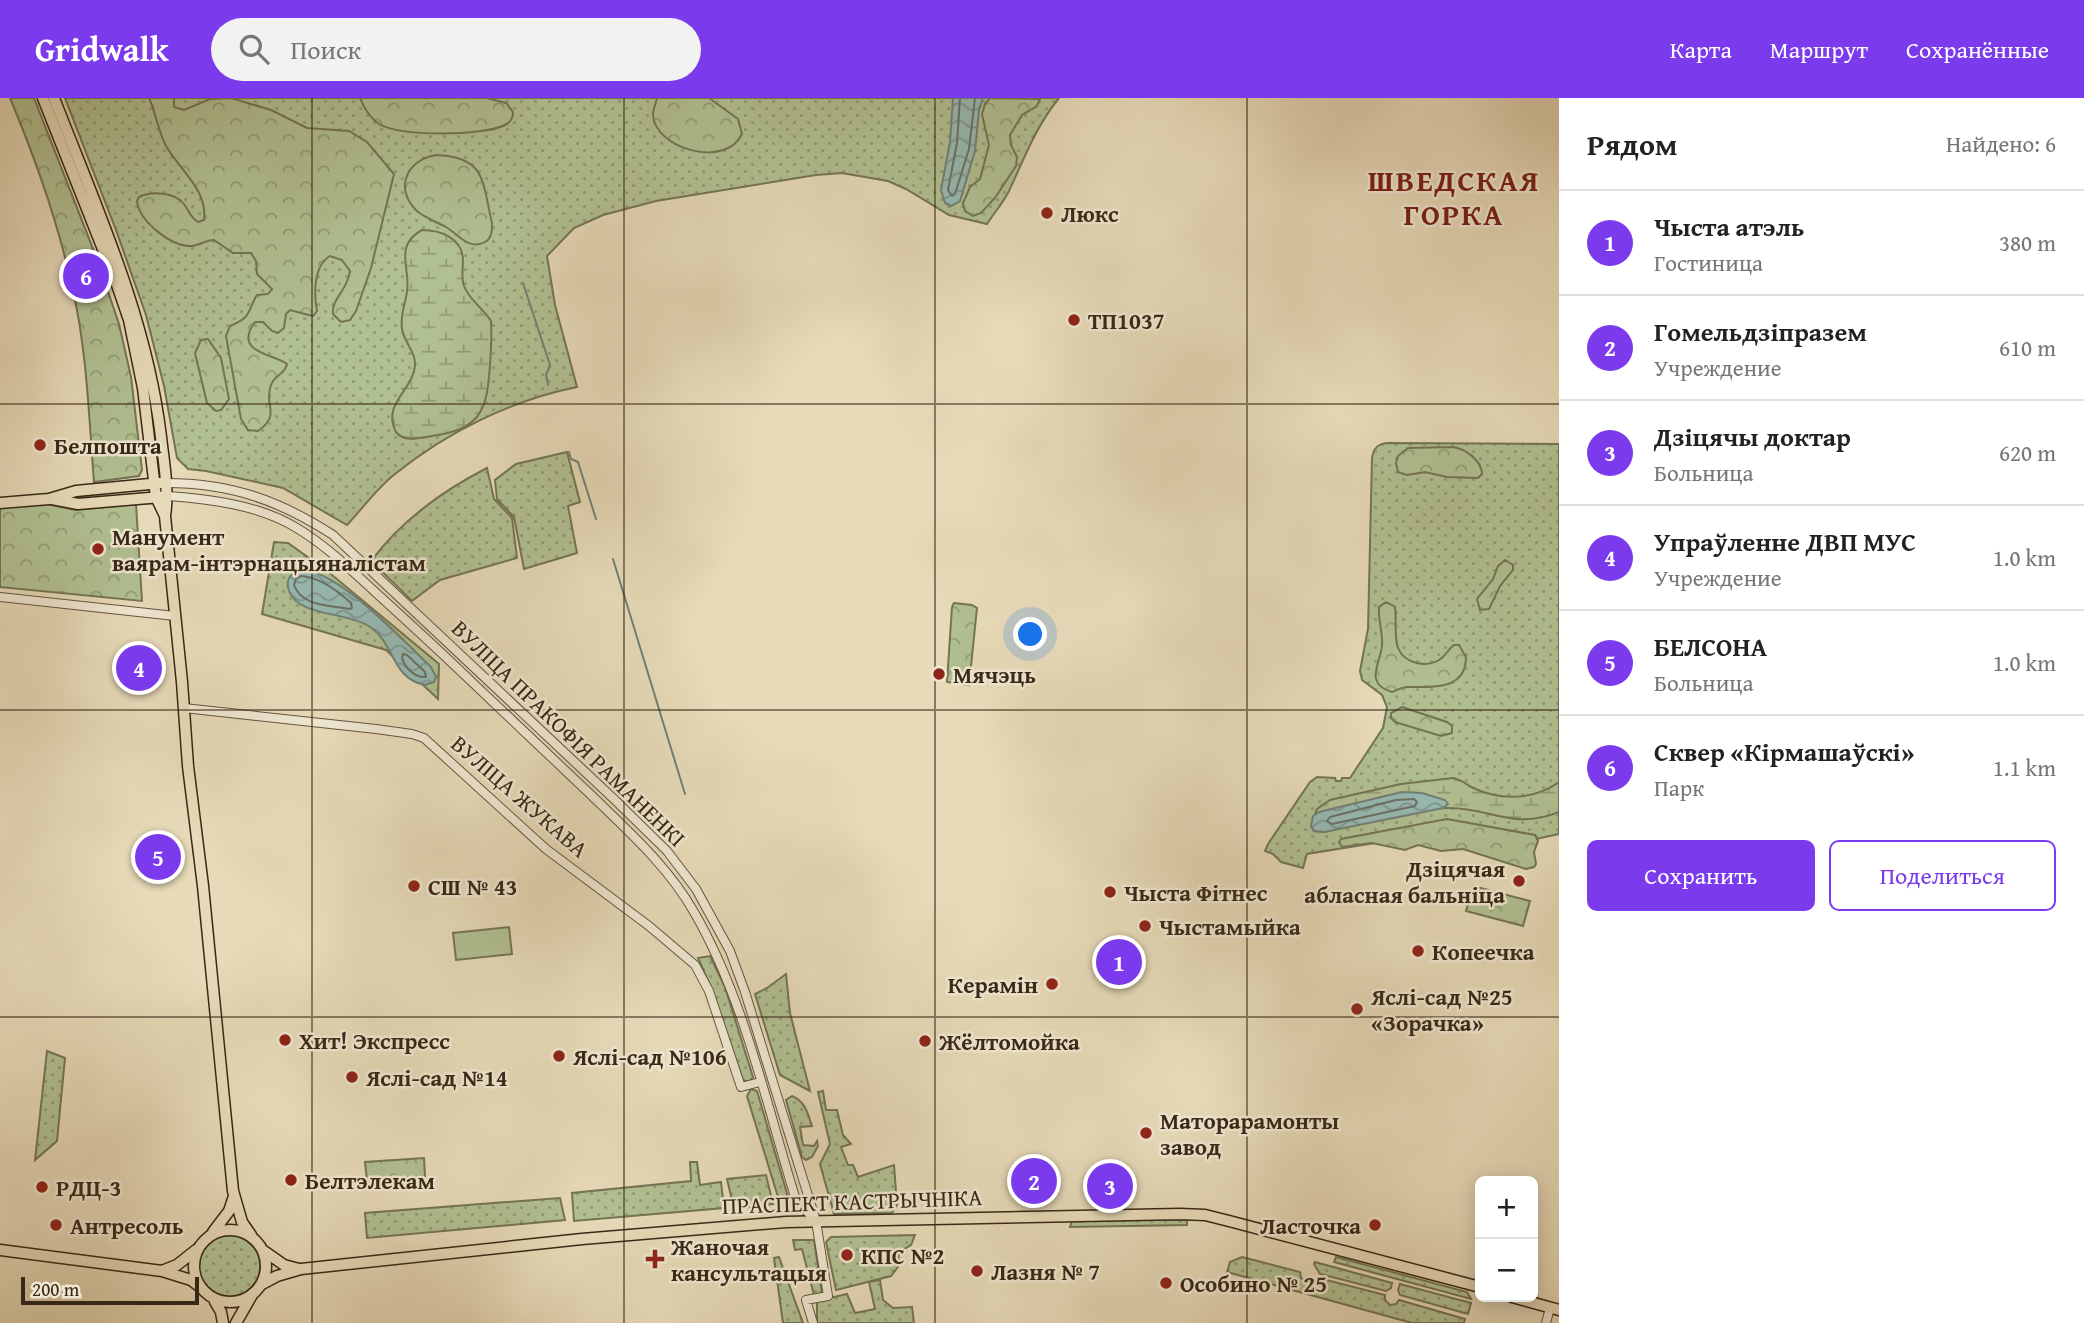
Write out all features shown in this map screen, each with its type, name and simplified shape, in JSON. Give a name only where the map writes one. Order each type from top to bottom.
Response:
[{"type":"main road","points":[[43,98],[129,320],[160,483],[234,1196],[242,1222],[263,1250],[284,1265],[301,1269]]},
{"type":"main road","points":[[54,98],[125,279],[137,317],[156,392],[160,483]]},
{"type":"main road","points":[[0,503],[49,499],[76,491],[160,483]]},
{"type":"main road","points":[[49,499],[78,504],[162,497]]},
{"type":"main road","points":[[162,1271],[177,1265],[198,1248],[229,1211],[234,1196]]},
{"type":"main road","name":"ПРАСПЕКТ КАСТРЫЧНІКА","points":[[262,1284],[301,1269],[582,1239],[789,1222],[1205,1215],[1475,1286]]},
{"type":"main road","points":[[212,1233],[225,1229],[251,1235]]},
{"type":"main road","points":[[198,1248],[194,1273],[199,1286]]},
{"type":"main road","points":[[0,1250],[162,1271],[191,1280],[213,1298],[221,1312],[223,1323]]},
{"type":"main road","points":[[236,1323],[252,1295],[262,1284],[266,1273],[263,1250]]},
{"type":"main road","points":[[213,1298],[226,1302],[240,1301],[252,1295]]},
{"type":"main road","points":[[1530,1302],[1554,1309]]},
{"type":"street","name":"ВУЛІЦА ПРАКОФІЯ РАМАНЕНКІ","points":[[160,483],[200,484],[261,497],[310,520],[332,535],[508,697],[667,852],[696,889],[730,951],[816,1221]]},
{"type":"street","name":"ВУЛІЦА ПРАКОФІЯ РАМАНЕНКІ","points":[[162,497],[207,500],[249,509],[293,525],[316,540],[499,708],[626,829],[665,872],[692,909],[717,955],[750,1050],[796,1200],[816,1221]]},
{"type":"street","points":[[0,597],[175,616]]},
{"type":"street","points":[[499,708],[499,698],[508,697]]},
{"type":"street","name":"ВУЛІЦА ЖУКАВА","points":[[184,708],[376,729],[424,738],[546,849],[649,926],[695,965],[709,991],[741,1087],[760,1082]]},
{"type":"street","points":[[717,955],[726,959],[730,951]]},
{"type":"street","points":[[750,1050],[755,1045],[762,1048]]},
{"type":"street","points":[[789,1222],[795,1212],[796,1200]]},
{"type":"street","points":[[813,1323],[806,1300],[828,1296],[816,1221]]},
{"type":"street","points":[[1546,1323],[1554,1309]]},
{"type":"green space","points":[[10,98],[34,98],[97,259],[119,324],[131,377],[142,470],[139,476],[94,482],[84,361],[73,291],[46,193]]},
{"type":"green space","points":[[65,98],[1059,98],[1037,131],[1007,195],[987,224],[949,215],[888,181],[842,173],[656,201],[603,215],[574,228],[547,256],[555,305],[577,387],[528,400],[458,431],[388,480],[347,525],[283,488],[188,469],[177,458],[164,386],[146,315]]},
{"type":"green space","points":[[149,98],[174,98],[174,107],[184,110],[210,99],[231,98],[271,110],[307,128],[349,131],[367,142],[394,174],[371,268],[356,311],[350,320],[341,322],[333,314],[333,309],[350,271],[342,260],[330,256],[320,267],[318,274],[315,289],[317,311],[313,316],[290,310],[286,314],[284,328],[278,333],[263,322],[255,322],[249,332],[252,346],[287,364],[271,385],[271,414],[258,431],[248,430],[241,419],[226,336],[230,326],[246,317],[257,295],[268,294],[272,289],[257,274],[256,261],[251,253],[233,253],[214,240],[192,246],[175,242],[157,231],[143,217],[137,201],[139,197],[163,194],[180,200],[198,222],[204,220],[202,199],[166,146]]},
{"type":"green space","points":[[360,98],[487,98],[506,103],[513,114],[505,125],[494,129],[461,133],[423,133],[379,124]]},
{"type":"green space","points":[[657,98],[709,98],[738,119],[742,134],[734,145],[722,151],[692,150],[678,145],[657,127],[653,115]]},
{"type":"green space","points":[[990,98],[1040,99],[1037,106],[1022,115],[1010,135],[1017,157],[1016,166],[995,198],[981,213],[973,216],[965,211],[963,203],[970,187],[980,179],[989,145],[982,114]]},
{"type":"green space","points":[[436,155],[465,161],[479,174],[492,223],[492,231],[485,242],[469,243],[417,211],[410,202],[405,185],[411,169],[417,163]]},
{"type":"green space","points":[[422,230],[443,234],[459,246],[463,259],[464,286],[491,321],[490,365],[487,395],[478,415],[471,423],[448,433],[408,439],[396,432],[393,413],[414,373],[415,359],[403,334],[402,324],[408,283],[405,258],[408,243]]},
{"type":"green space","points":[[208,339],[221,358],[229,399],[221,410],[216,411],[207,403],[195,353],[201,340]]},
{"type":"green space","points":[[1389,443],[1559,444],[1559,834],[1527,841],[1443,832],[1307,854],[1303,868],[1281,862],[1265,851],[1268,844],[1310,782],[1317,777],[1335,778],[1336,781],[1350,778],[1383,728],[1387,707],[1382,695],[1362,680],[1360,671],[1368,629],[1372,459],[1377,447]]},
{"type":"green space","points":[[1453,447],[1468,453],[1476,460],[1482,474],[1478,478],[1447,477],[1425,472],[1407,475],[1398,472],[1398,456],[1408,448]]},
{"type":"green space","points":[[567,452],[580,502],[568,506],[577,553],[524,569],[514,517],[497,499],[495,480],[516,464]]},
{"type":"green space","points":[[487,468],[494,499],[512,518],[517,558],[440,580],[412,601],[371,561],[395,533],[423,508]]},
{"type":"green space","points":[[42,503],[75,510],[136,504],[142,601],[0,587],[0,507]]},
{"type":"green space","points":[[274,542],[288,543],[326,570],[439,664],[438,699],[386,650],[262,614]]},
{"type":"green space","points":[[1505,560],[1513,565],[1513,570],[1500,586],[1489,609],[1480,610],[1477,599],[1493,579],[1498,566]]},
{"type":"green space","points":[[1386,602],[1395,607],[1396,641],[1402,654],[1417,663],[1428,664],[1441,658],[1454,645],[1459,645],[1466,657],[1460,676],[1446,685],[1406,687],[1392,692],[1378,684],[1376,673],[1382,641],[1379,607]]},
{"type":"green space","points":[[954,603],[977,608],[969,685],[947,682]]},
{"type":"green space","points":[[1402,707],[1447,722],[1452,726],[1452,733],[1441,736],[1395,722],[1391,713]]},
{"type":"green space","points":[[1453,778],[1484,792],[1506,797],[1539,792],[1559,782],[1559,812],[1543,817],[1515,819],[1447,808],[1401,814],[1324,832],[1314,831],[1311,826],[1317,809],[1330,800],[1401,784]]},
{"type":"green space","points":[[1447,819],[1535,835],[1538,841],[1534,852],[1536,864],[1526,869],[1463,849],[1441,851],[1418,845],[1405,850],[1372,843],[1342,847],[1339,842],[1341,839]]},
{"type":"green space","points":[[1473,886],[1530,901],[1523,926],[1466,911]]},
{"type":"green space","points":[[509,927],[512,954],[456,960],[453,933]]},
{"type":"green space","points":[[710,956],[725,987],[753,1077],[749,1082],[743,1080],[698,958]]},
{"type":"green space","points":[[786,974],[790,1013],[810,1091],[780,1075],[755,994]]},
{"type":"green space","points":[[47,1051],[65,1058],[57,1141],[35,1160]]},
{"type":"green space","points":[[751,1089],[757,1091],[788,1197],[778,1197],[747,1096]]},
{"type":"green space","points":[[823,1091],[826,1110],[837,1110],[843,1135],[851,1144],[841,1147],[848,1165],[853,1165],[858,1177],[894,1165],[897,1205],[892,1213],[834,1214],[820,1164],[830,1144],[818,1092]]},
{"type":"green space","points":[[792,1096],[803,1105],[812,1126],[800,1127],[803,1145],[814,1146],[817,1141],[818,1146],[812,1157],[806,1160],[802,1157],[786,1100]]},
{"type":"green space","points":[[424,1158],[425,1176],[367,1181],[365,1162]]},
{"type":"green space","points":[[690,1162],[697,1162],[700,1185],[721,1182],[724,1208],[574,1221],[572,1193],[691,1181]]},
{"type":"green space","points":[[766,1175],[773,1204],[734,1209],[727,1179]]},
{"type":"green space","points":[[560,1198],[565,1220],[367,1238],[365,1213]]},
{"type":"green space","points":[[1187,1220],[1187,1225],[1070,1227],[1072,1221]]},
{"type":"green space","points":[[229,1235],[251,1244],[260,1266],[251,1288],[229,1297],[207,1288],[198,1266],[207,1244]]},
{"type":"green space","points":[[915,1235],[911,1245],[899,1252],[898,1267],[891,1276],[836,1290],[826,1242],[831,1237]]},
{"type":"green space","points":[[793,1240],[814,1240],[822,1293],[814,1295],[802,1249],[795,1250]]},
{"type":"green space","points":[[779,1257],[803,1323],[783,1323],[774,1258]]},
{"type":"green space","points":[[1242,1257],[1300,1272],[1301,1278],[1308,1283],[1319,1278],[1385,1295],[1385,1300],[1390,1305],[1399,1300],[1465,1319],[1464,1323],[1412,1323],[1227,1272],[1230,1262]]},
{"type":"green space","points":[[1336,1257],[1467,1292],[1471,1299],[1334,1262]]},
{"type":"green space","points":[[1315,1262],[1392,1283],[1391,1288],[1386,1291],[1320,1274]]},
{"type":"green space","points":[[880,1280],[883,1300],[893,1308],[912,1307],[914,1323],[817,1323],[817,1301],[847,1294],[855,1313],[875,1309],[869,1282]]},
{"type":"green space","points":[[1400,1284],[1471,1303],[1468,1314],[1400,1295]]},
{"type":"water","points":[[953,98],[983,98],[979,110],[975,151],[960,201],[951,206],[945,203],[941,190],[950,142]]},
{"type":"water","points":[[299,569],[315,572],[332,581],[369,608],[431,667],[436,677],[434,682],[425,685],[405,675],[383,641],[367,625],[312,609],[294,599],[289,591],[288,581]]},
{"type":"water","points":[[1402,792],[1422,793],[1445,800],[1448,804],[1443,808],[1324,832],[1314,831],[1311,826],[1313,816],[1319,812]]},
{"type":"waterway","points":[[523,283],[550,365],[546,375],[548,385]]},
{"type":"waterway","points":[[569,452],[571,459],[578,462],[596,519]]},
{"type":"waterway","points":[[613,559],[685,794]]},
{"type":"place","name":"Люкс","points":[[1047,213]]},
{"type":"place","name":"Сквер «Кірмашаўскі»","points":[[86,276]]},
{"type":"place","name":"ТП1037","points":[[1074,320]]},
{"type":"place","name":"Белпошта","points":[[40,445]]},
{"type":"place","name":"Манумент ваярам-інтэрнацыяналістам","points":[[98,549]]},
{"type":"place","name":"Упраўленне ДВП МУС","points":[[139,668]]},
{"type":"place","name":"Мячэць","points":[[939,674]]},
{"type":"place","name":"БЕЛСОНА","points":[[158,857]]},
{"type":"place","name":"Дзіцячая абласная бальніца","points":[[1519,881]]},
{"type":"place","name":"СШ № 43","points":[[414,886]]},
{"type":"place","name":"Чыста Фітнес","points":[[1110,892]]},
{"type":"place","name":"Чыстамыйка","points":[[1145,926]]},
{"type":"place","name":"Копеечка","points":[[1418,951]]},
{"type":"place","name":"Чыста атэль","points":[[1119,962]]},
{"type":"place","name":"Керамін","points":[[1052,984]]},
{"type":"place","name":"Яслі-сад №25 «Зорачка»","points":[[1357,1009]]},
{"type":"place","name":"Хит! Экспресс","points":[[285,1040]]},
{"type":"place","name":"Жёлтомойка","points":[[925,1041]]},
{"type":"place","name":"Яслі-сад №106","points":[[559,1056]]},
{"type":"place","name":"Яслі-сад №14","points":[[352,1077]]},
{"type":"place","name":"Маторарамонты завод","points":[[1146,1133]]},
{"type":"place","name":"Белтэлекам","points":[[291,1180]]},
{"type":"place","name":"Гомельдзіпразем","points":[[1034,1181]]},
{"type":"place","name":"Дзіцячы доктар","points":[[1110,1186]]},
{"type":"place","name":"РДЦ-3","points":[[42,1187]]},
{"type":"place","name":"Антресоль","points":[[56,1225]]},
{"type":"place","name":"Ласточка","points":[[1375,1225]]},
{"type":"place","name":"КПС №2","points":[[847,1255]]},
{"type":"place","name":"Жаночая кансультацыя","points":[[655,1259]]},
{"type":"place","name":"Лазня № 7","points":[[977,1271]]},
{"type":"place","name":"Особино № 25","points":[[1166,1283]]},
{"type":"district","name":"ШВЕДСКАЯ ГОРКА","points":[[1454,197]]}]
